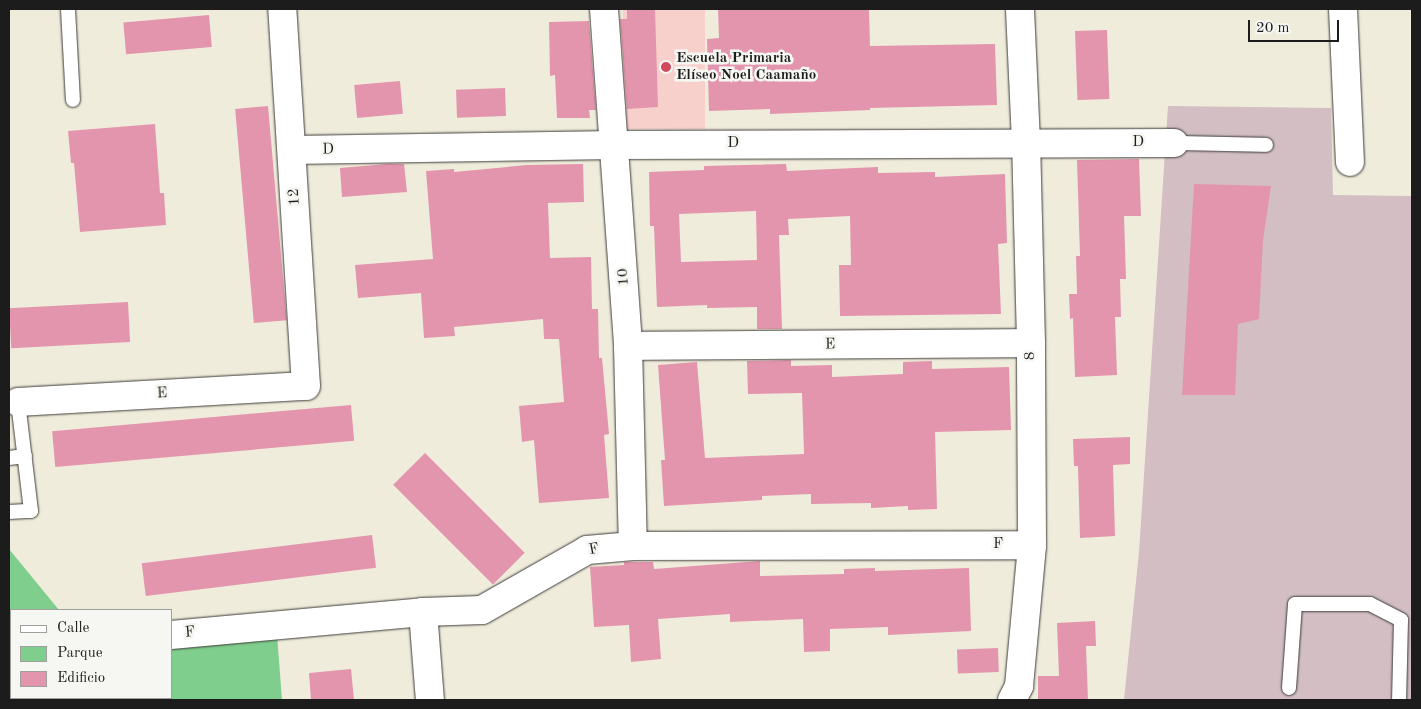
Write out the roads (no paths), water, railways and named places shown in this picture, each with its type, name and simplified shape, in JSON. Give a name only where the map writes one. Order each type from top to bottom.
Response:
[{"type":"street","name":"12","points":[[282,9],[306,386]]},
{"type":"street","name":"10","points":[[604,9],[628,346],[633,546]]},
{"type":"street","name":"8","points":[[1012,700],[1019,686],[1032,545],[1031,343],[1026,142],[1020,9]]},
{"type":"street","points":[[1343,9],[1350,162]]},
{"type":"street","name":"D","points":[[292,150],[615,145],[1026,142],[1174,143]]},
{"type":"street","name":"E","points":[[628,346],[1031,343]]},
{"type":"street","name":"E","points":[[18,402],[306,386]]},
{"type":"street","name":"F","points":[[172,635],[423,612],[482,610],[587,550],[633,546],[1032,545]]},
{"type":"street","points":[[423,612],[430,700]]},
{"type":"lane","points":[[68,9],[73,100]]},
{"type":"lane","points":[[1174,143],[1266,145]]},
{"type":"lane","points":[[9,512],[31,511],[18,402]]},
{"type":"lane","points":[[9,458],[25,456]]},
{"type":"lane","points":[[1289,688],[1295,604],[1370,604],[1401,620],[1399,700]]},
{"type":"place","name":"Escuela Primaria Elíseo Noel Caamaño","points":[[666,67]]}]
